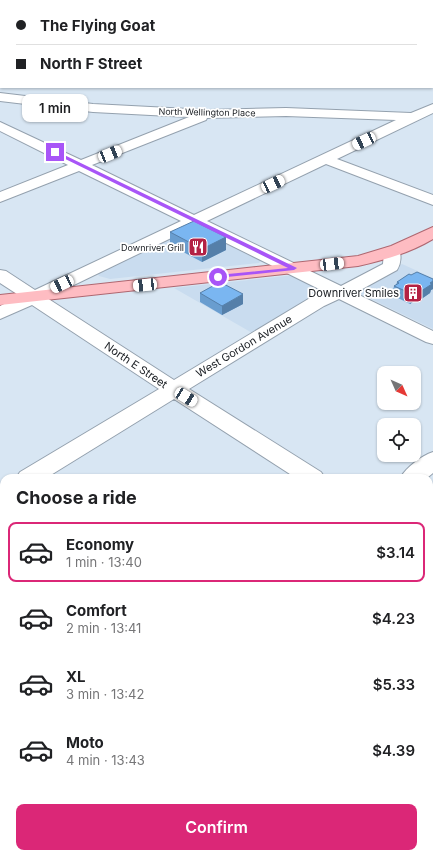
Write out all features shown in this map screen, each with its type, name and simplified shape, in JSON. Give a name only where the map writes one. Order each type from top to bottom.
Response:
[{"type":"main road","points":[[0,300],[358,261],[392,252],[418,242],[433,232]]},
{"type":"street","name":"North Wellington Place","points":[[0,97],[94,108],[208,114],[286,112],[415,117]]},
{"type":"street","points":[[7,109],[29,101]]},
{"type":"street","points":[[0,314],[433,108]]},
{"type":"street","points":[[0,197],[208,114]]},
{"type":"street","points":[[0,126],[294,268],[433,338]]},
{"type":"street","points":[[325,159],[433,200]]},
{"type":"street","name":"West Gordon Avenue","points":[[35,474],[317,302],[340,292],[354,288],[391,266],[392,252]]},
{"type":"street","name":"North E Street","points":[[0,275],[173,389],[307,474]]},
{"type":"street","points":[[417,474],[433,460]]},
{"type":"shaded area","points":[[192,227],[263,259],[259,263],[110,279],[99,276],[99,271]]},
{"type":"shaded area","points":[[402,264],[433,278],[433,329],[361,294],[361,290]]},
{"type":"shaded area","points":[[295,275],[325,291],[254,334],[174,288]]},
{"type":"building","points":[[194,221],[226,237],[202,249],[170,232]]},
{"type":"building","points":[[417,272],[433,279],[430,283],[432,284],[418,293],[416,292],[412,294],[394,286],[399,283],[397,282],[409,274],[411,275]]},
{"type":"building","points":[[220,282],[243,294],[222,306],[200,293]]},
{"type":"place","name":"Downriver Grill","points":[[198,247]]},
{"type":"place","name":"Downriver Smiles","points":[[413,293]]},
{"type":"route","points":[[55,152],[294,268],[218,277]]}]
